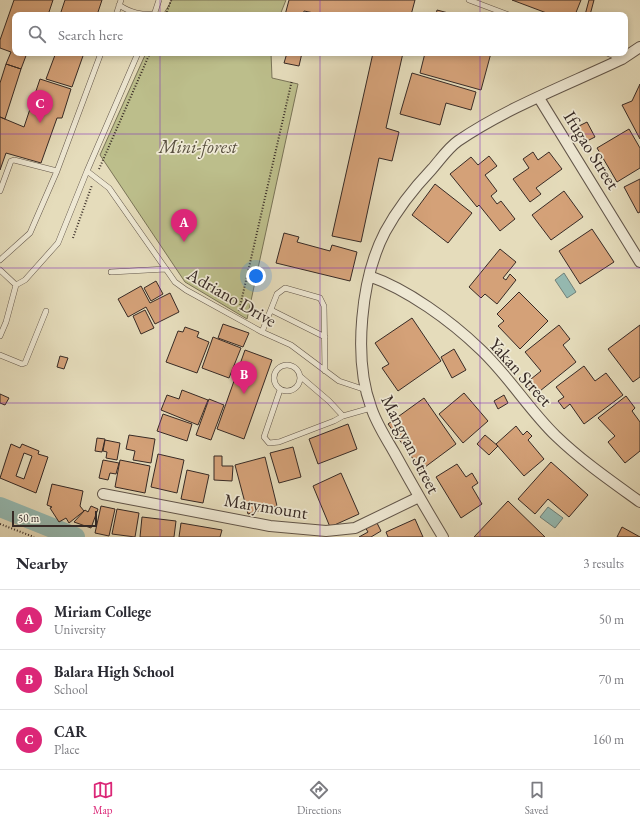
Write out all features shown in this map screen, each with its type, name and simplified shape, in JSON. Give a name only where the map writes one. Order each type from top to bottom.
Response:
[{"type":"street","name":"Mangyan Street","points":[[628,55],[640,47]]},
{"type":"street","name":"Mangyan Street","points":[[443,537],[419,497],[371,408],[366,390],[361,363],[361,332],[369,276],[385,232],[407,196],[457,142],[501,115],[626,56]]},
{"type":"street","name":"Ifugao Street","points":[[539,98],[640,262]]},
{"type":"street","name":"Yakan Street","points":[[369,276],[381,280],[435,313],[481,349],[555,435],[581,459],[640,502]]},
{"type":"street","name":"Marymount","points":[[103,494],[270,526],[326,531],[355,528],[419,497]]},
{"type":"lane","points":[[155,12],[159,0]]},
{"type":"lane","points":[[469,0],[501,12]]},
{"type":"lane","points":[[120,3],[127,10],[133,12]]},
{"type":"lane","points":[[0,260],[30,233],[57,171],[100,56]]},
{"type":"lane","points":[[0,336],[6,322],[16,285],[25,280],[58,243],[87,171],[137,56]]},
{"type":"lane","points":[[614,56],[622,59]]},
{"type":"lane","points":[[0,191],[12,161],[14,160],[57,171]]},
{"type":"lane","name":"Adriano Drive","points":[[87,171],[109,188],[174,282],[262,332],[291,346],[339,380],[366,390]]},
{"type":"lane","points":[[111,272],[166,269]]},
{"type":"lane","points":[[0,270],[16,285]]},
{"type":"lane","points":[[262,332],[277,294],[285,288],[320,298],[324,306],[325,370]]},
{"type":"lane","points":[[271,310],[325,337]]},
{"type":"lane","points":[[0,356],[22,364],[25,363],[46,311]]},
{"type":"lane","points":[[301,377],[296,389],[288,392],[280,390],[274,383],[274,374],[280,367],[289,365],[293,366],[300,373],[301,377],[329,401],[343,416]]},
{"type":"lane","points":[[280,390],[264,437],[269,443],[279,442],[334,421],[343,416],[371,408]]},
{"type":"path","points":[[167,12],[171,0]]},
{"type":"path","points":[[73,238],[95,177],[149,56]]},
{"type":"path","points":[[237,318],[292,80]]},
{"type":"path","points":[[0,524],[34,537]]},
{"type":"green space","points":[[172,0],[286,0],[281,12],[165,12]]},
{"type":"green space","name":"Mini-forest","points":[[145,56],[271,56],[272,78],[298,84],[247,319],[185,282],[100,155]]},
{"type":"water","points":[[564,273],[576,292],[567,298],[555,280]]},
{"type":"water","points":[[548,507],[563,518],[555,528],[540,517]]},
{"type":"building","points":[[14,0],[53,0],[49,12],[12,12],[12,56],[26,56],[21,69],[6,64],[11,52],[0,48],[0,40]]},
{"type":"building","points":[[65,0],[102,0],[98,12],[61,12]]},
{"type":"building","points":[[289,0],[415,0],[412,12],[286,12]]},
{"type":"building","points":[[512,0],[581,0],[576,12],[544,12]]},
{"type":"building","points":[[589,0],[594,0],[591,12],[586,12]]},
{"type":"building","points":[[55,56],[83,56],[72,87],[46,79]]},
{"type":"building","points":[[286,56],[301,56],[299,66],[284,63]]},
{"type":"building","points":[[372,56],[402,56],[386,128],[399,132],[392,161],[379,158],[361,242],[332,236]]},
{"type":"building","points":[[424,56],[490,56],[481,90],[420,73]]},
{"type":"building","points":[[6,64],[21,69],[5,119],[0,117],[0,83]]},
{"type":"building","points":[[412,73],[476,92],[471,110],[446,103],[440,125],[400,114]]},
{"type":"building","points":[[40,79],[71,89],[62,118],[57,118],[41,163],[6,153],[0,170],[0,117],[24,127]]},
{"type":"building","points":[[640,84],[640,139],[622,105],[632,101]]},
{"type":"building","points":[[587,122],[595,137],[585,142],[577,127]]},
{"type":"building","points":[[629,129],[640,148],[640,168],[617,182],[597,148]]},
{"type":"building","points":[[533,152],[538,160],[549,152],[562,169],[536,188],[541,194],[530,202],[513,179],[529,168],[523,159]]},
{"type":"building","points":[[489,156],[497,166],[485,175],[497,191],[491,196],[497,204],[501,201],[515,219],[500,231],[479,205],[477,207],[450,174],[471,157],[478,165]]},
{"type":"building","points":[[640,179],[640,212],[638,213],[624,187]]},
{"type":"building","points":[[435,184],[472,213],[448,243],[412,215]]},
{"type":"building","points":[[564,191],[583,217],[551,240],[532,215]]},
{"type":"building","points":[[592,229],[614,262],[580,284],[559,251]]},
{"type":"building","points":[[284,233],[299,237],[297,242],[330,251],[332,245],[357,252],[350,281],[276,263]]},
{"type":"building","points":[[500,249],[516,262],[503,278],[506,280],[510,274],[516,280],[497,304],[485,294],[481,298],[469,287]]},
{"type":"building","points":[[156,281],[163,294],[151,301],[144,288]]},
{"type":"building","points":[[141,286],[150,303],[170,293],[179,312],[155,324],[146,307],[128,317],[118,299]]},
{"type":"building","points":[[519,292],[548,321],[520,349],[498,326],[504,321],[497,314]]},
{"type":"building","points":[[145,310],[154,328],[141,334],[133,316]]},
{"type":"building","points":[[412,318],[441,361],[398,391],[382,368],[389,364],[375,343]]},
{"type":"building","points":[[223,324],[249,333],[243,347],[218,338]]},
{"type":"building","points":[[559,325],[570,339],[563,345],[576,362],[535,395],[526,383],[541,371],[525,352]]},
{"type":"building","points":[[640,325],[640,377],[633,382],[608,349]]},
{"type":"building","points":[[185,327],[199,332],[197,337],[209,342],[197,373],[166,362],[178,331],[183,332]]},
{"type":"building","points":[[213,337],[241,348],[229,378],[202,368]]},
{"type":"building","points":[[454,349],[466,370],[452,378],[441,357]]},
{"type":"building","points":[[245,350],[272,360],[244,439],[217,429]]},
{"type":"building","points":[[60,356],[68,358],[64,369],[57,367]]},
{"type":"building","points":[[584,366],[595,381],[606,373],[623,395],[584,424],[570,404],[564,409],[558,401],[564,397],[556,387]]},
{"type":"building","points":[[182,390],[208,400],[198,425],[161,410],[167,395],[179,399]]},
{"type":"building","points":[[464,393],[488,421],[463,443],[439,414]]},
{"type":"building","points":[[0,394],[9,398],[5,405],[0,403]]},
{"type":"building","points":[[504,395],[508,403],[498,409],[494,401]]},
{"type":"building","points":[[626,396],[635,408],[632,411],[640,422],[640,451],[625,463],[608,442],[615,436],[598,418]]},
{"type":"building","points":[[424,398],[456,444],[421,470],[388,424]]},
{"type":"building","points":[[209,399],[224,405],[211,440],[196,435]]},
{"type":"building","points":[[163,414],[192,424],[187,441],[157,431]]},
{"type":"building","points":[[348,424],[357,449],[318,464],[309,439]]},
{"type":"building","points":[[516,426],[523,435],[527,431],[532,436],[528,440],[544,459],[524,476],[496,444]]},
{"type":"building","points":[[129,435],[155,439],[151,463],[133,460],[135,451],[126,449]]},
{"type":"building","points":[[485,435],[498,446],[489,455],[477,444]]},
{"type":"building","points":[[97,438],[105,439],[102,452],[95,451]]},
{"type":"building","points":[[105,440],[120,443],[117,460],[106,458],[107,452],[103,451]]},
{"type":"building","points":[[11,444],[20,448],[22,444],[39,451],[38,454],[48,457],[36,493],[0,478]],"holes":[[[24,453],[32,456],[24,479],[16,476]]]},
{"type":"building","points":[[293,447],[301,477],[279,483],[270,453]]},
{"type":"building","points":[[158,454],[184,460],[177,493],[151,487]]},
{"type":"building","points":[[214,456],[222,456],[222,466],[233,466],[232,481],[214,480]]},
{"type":"building","points":[[265,457],[277,506],[248,514],[235,465]]},
{"type":"building","points":[[103,460],[119,463],[116,474],[110,473],[108,480],[99,478]]},
{"type":"building","points":[[120,460],[150,466],[145,493],[115,487]]},
{"type":"building","points":[[551,462],[588,495],[569,517],[548,499],[535,514],[518,499]]},
{"type":"building","points":[[457,464],[466,477],[472,473],[478,483],[472,487],[482,504],[461,518],[436,477]]},
{"type":"building","points":[[187,470],[209,475],[203,503],[181,499]]},
{"type":"building","points":[[341,473],[359,514],[330,527],[313,486]]},
{"type":"building","points":[[52,484],[83,491],[80,506],[84,511],[69,523],[66,518],[59,522],[50,508],[52,507],[47,505]]},
{"type":"building","points":[[508,501],[545,537],[474,537]]},
{"type":"building","points":[[91,506],[98,509],[91,528],[74,522],[85,510],[88,512]]},
{"type":"building","points":[[101,506],[115,509],[109,536],[95,533]]},
{"type":"building","points":[[117,509],[139,513],[135,537],[112,534]]},
{"type":"building","points":[[142,517],[176,521],[174,537],[140,537]]},
{"type":"building","points":[[415,519],[423,537],[388,537],[386,532]]},
{"type":"building","points":[[376,521],[381,531],[371,537],[359,537],[368,532],[365,527]]},
{"type":"building","points":[[181,523],[222,530],[220,537],[179,537]]},
{"type":"building","points":[[622,527],[640,537],[617,537]]},
{"type":"waterway","points":[[0,507],[75,537]]},
{"type":"place","name":"CAR","points":[[40,123]]},
{"type":"place","name":"Miriam College","points":[[184,242]]},
{"type":"place","name":"Balara High School","points":[[244,394]]}]
